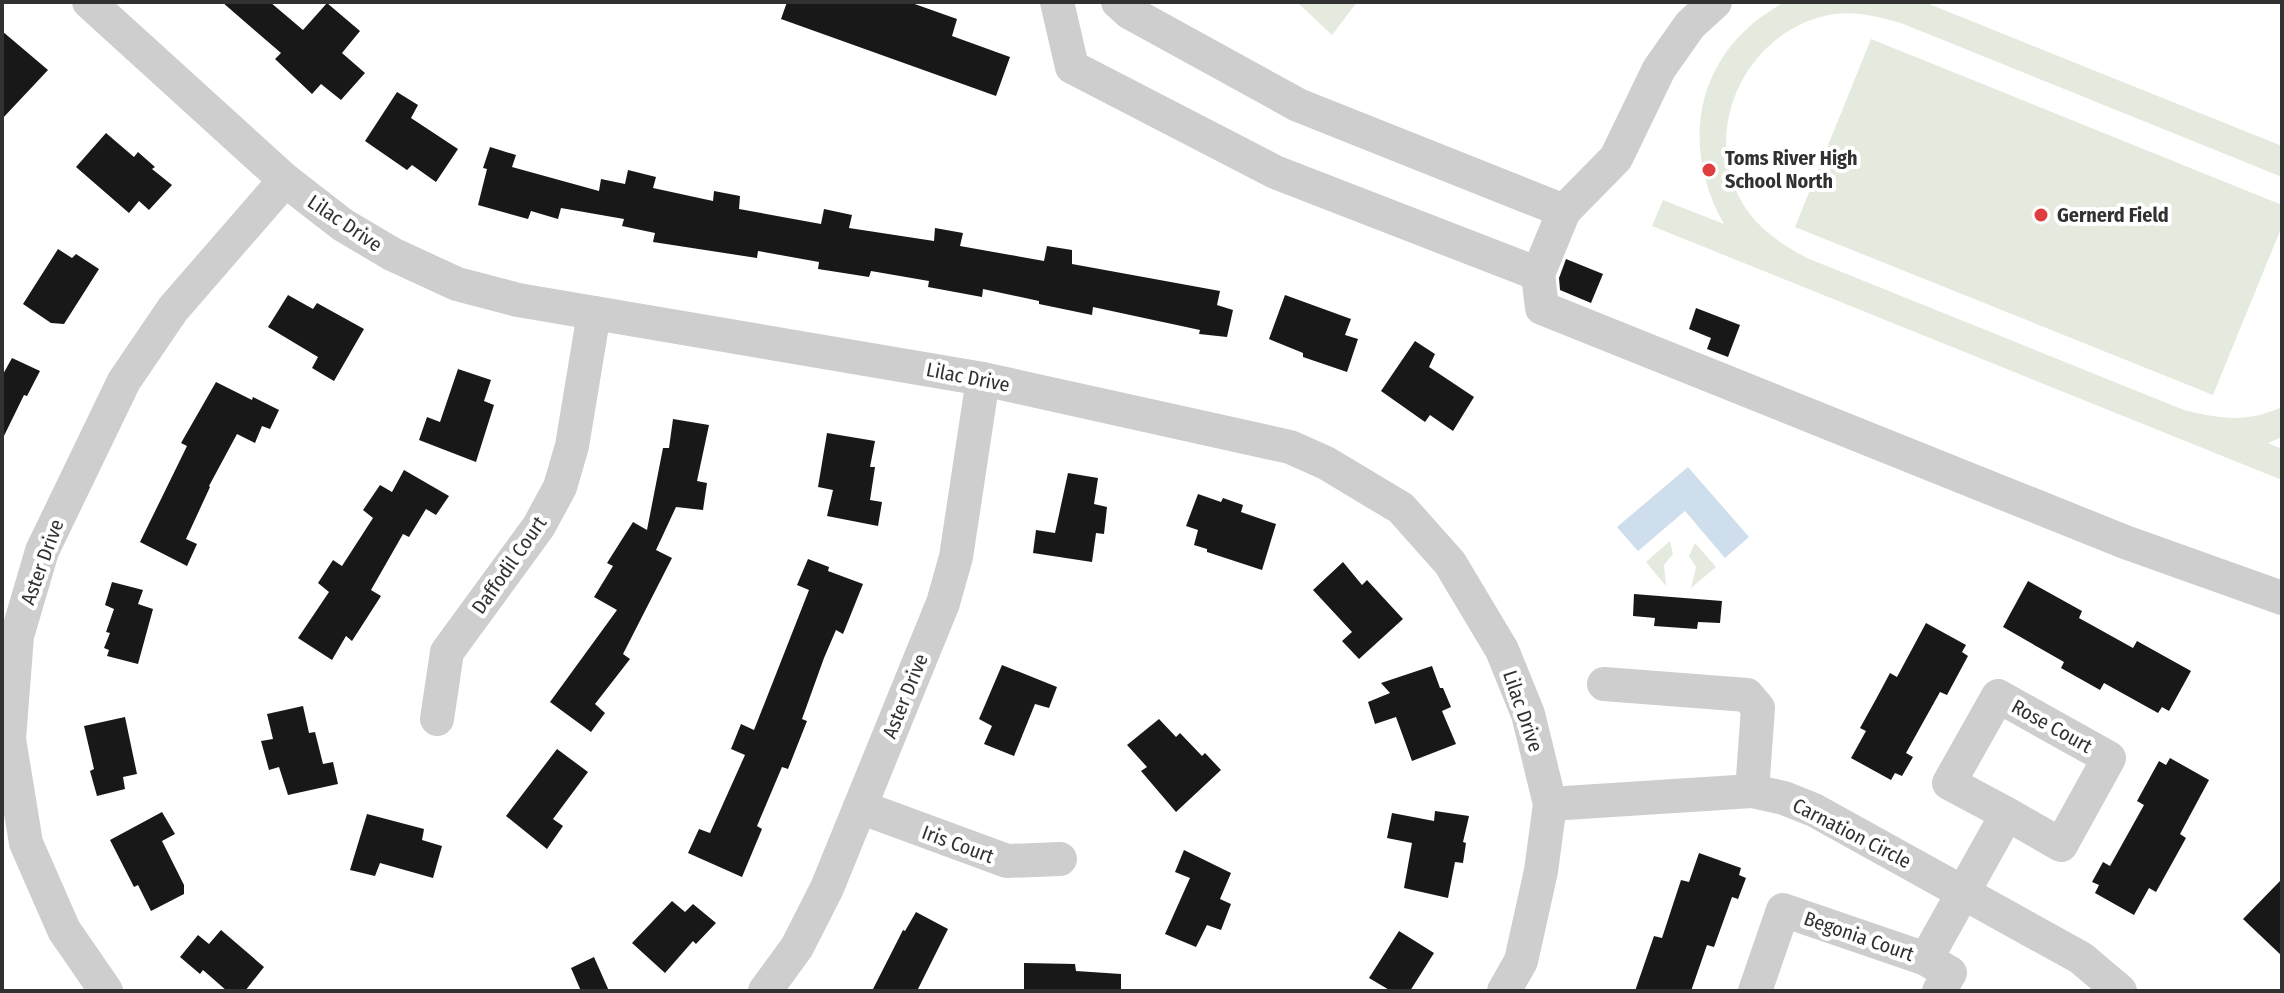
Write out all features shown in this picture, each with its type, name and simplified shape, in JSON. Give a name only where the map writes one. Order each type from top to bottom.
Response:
[{"type":"street","name":"Lilac Drive","points":[[89,2],[285,180],[343,225],[392,254],[457,284],[518,300],[983,379],[1290,447],[1326,463],[1401,508],[1450,563],[1502,650],[1528,714],[1550,804],[1541,871],[1521,961],[1504,991]]},
{"type":"street","points":[[1057,2],[1072,67],[1275,172],[1538,274]]},
{"type":"street","points":[[1118,2],[1129,12],[1298,105],[1564,211]]},
{"type":"street","points":[[1715,2],[1690,25],[1659,69],[1616,158],[1564,211],[1538,274],[1542,308],[2125,542],[2282,598]]},
{"type":"street","name":"Aster Drive","points":[[106,991],[64,930],[26,843],[9,739],[17,636],[42,551],[124,381],[173,309],[285,180]]},
{"type":"street","name":"Daffodil Court","points":[[437,719],[447,652],[539,526],[560,487],[572,446],[594,313]]},
{"type":"street","name":"Aster Drive","points":[[765,991],[803,935],[827,888],[943,603],[956,557],[983,379]]},
{"type":"street","points":[[1604,684],[1747,695],[1758,708],[1752,791]]},
{"type":"street","name":"Rose Court","points":[[1998,696],[2109,758],[2061,845],[2007,814],[1949,783],[1998,696]]},
{"type":"street","name":"Carnation Circle","points":[[1550,804],[1752,791],[1784,798],[1814,810],[2081,958],[2120,991]]},
{"type":"street","name":"Iris Court","points":[[860,807],[1007,861],[1060,859]]},
{"type":"street","points":[[1963,892],[2007,814]]},
{"type":"street","name":"Begonia Court","points":[[1926,959],[1963,892]]},
{"type":"street","name":"Begonia Court","points":[[1755,991],[1783,910],[1926,959],[1950,973],[1939,991]]},
{"type":"shaded area","points":[[1297,2],[1357,2],[1332,35]]},
{"type":"shaded area","points":[[1785,2],[1924,2],[2282,146],[2282,177],[1901,23],[1851,13],[1834,14],[1805,23],[1779,38],[1757,58],[1741,82],[1730,110],[1726,139],[1729,168],[1745,207],[1768,233],[1807,258],[2184,410],[2233,418],[2282,407],[2282,437],[2268,443],[2282,449],[2282,480],[1652,226],[1663,200],[1724,224],[1710,193],[1701,161],[1700,129],[1704,99],[1715,71],[1732,44],[1755,21]]},
{"type":"shaded area","name":"Gernerd Field","points":[[1871,39],[2282,205],[2282,226],[2213,395],[1795,227]]},
{"type":"shaded area","points":[[1670,541],[1673,554],[1664,565],[1666,586],[1646,562]]},
{"type":"shaded area","points":[[1695,543],[1716,567],[1691,588],[1696,567],[1689,556]]},
{"type":"water","points":[[1688,467],[1749,537],[1725,558],[1685,511],[1638,551],[1617,527]]},
{"type":"building","points":[[222,2],[270,2],[303,30],[327,3],[360,31],[342,53],[365,73],[341,100],[321,84],[312,94],[275,59],[281,53]]},
{"type":"building","points":[[787,2],[909,2],[957,19],[952,36],[1010,57],[996,96],[781,19]]},
{"type":"building","points":[[2,31],[48,70],[2,119]]},
{"type":"building","points":[[397,92],[418,105],[411,118],[458,149],[436,182],[412,165],[407,170],[365,141]]},
{"type":"building","points":[[106,133],[134,157],[138,152],[155,167],[152,169],[172,185],[149,210],[139,201],[129,213],[76,167]]},
{"type":"building","points":[[490,147],[516,155],[512,167],[599,191],[601,179],[625,184],[628,170],[656,177],[653,188],[713,201],[714,191],[740,196],[739,209],[821,224],[824,209],[852,215],[849,228],[934,241],[935,228],[963,233],[960,246],[1044,261],[1047,246],[1072,250],[1072,264],[1220,291],[1217,305],[1233,310],[1227,337],[1199,334],[1200,330],[1093,307],[1092,315],[983,289],[982,297],[928,287],[929,281],[871,271],[869,277],[818,269],[819,262],[758,251],[757,258],[653,242],[655,233],[622,226],[624,219],[561,208],[558,219],[531,211],[528,219],[478,205],[487,169],[483,168]]},
{"type":"building","points":[[58,249],[72,258],[76,254],[99,269],[64,324],[51,323],[23,304]]},
{"type":"building","points":[[1566,259],[1603,274],[1591,303],[1560,290],[1559,278]]},
{"type":"building","points":[[288,295],[313,309],[317,303],[364,329],[334,381],[312,368],[318,357],[268,327]]},
{"type":"building","points":[[1285,295],[1351,319],[1345,335],[1358,339],[1347,372],[1303,357],[1303,353],[1269,339]]},
{"type":"building","points":[[1696,308],[1740,325],[1728,357],[1707,349],[1711,338],[1689,329]]},
{"type":"building","points":[[1415,341],[1435,354],[1429,367],[1474,397],[1453,431],[1430,415],[1425,422],[1381,391]]},
{"type":"building","points":[[12,358],[40,371],[27,396],[24,395],[2,440],[2,376]]},
{"type":"building","points":[[458,369],[491,380],[484,401],[494,405],[476,462],[419,440],[427,417],[440,422]]},
{"type":"building","points":[[216,382],[279,410],[270,429],[262,426],[255,443],[237,434],[209,486],[186,539],[197,544],[187,566],[140,542],[187,446],[181,443]]},
{"type":"building","points":[[673,419],[709,425],[697,481],[707,483],[703,510],[676,507],[656,550],[672,558],[623,654],[630,659],[595,704],[605,713],[591,732],[550,702],[617,610],[594,597],[613,566],[607,563],[633,522],[647,530],[663,448],[669,448]]},
{"type":"building","points":[[827,433],[875,441],[870,467],[875,467],[870,500],[882,502],[878,526],[827,516],[833,490],[818,487]]},
{"type":"building","points":[[404,470],[449,496],[436,515],[426,509],[409,537],[403,534],[371,590],[381,596],[352,641],[346,636],[332,660],[298,638],[329,592],[318,583],[333,560],[342,566],[373,518],[363,510],[380,485],[392,492]]},
{"type":"building","points":[[1068,473],[1098,478],[1094,504],[1107,507],[1104,534],[1096,533],[1092,562],[1033,553],[1036,530],[1055,533]]},
{"type":"building","points":[[1198,494],[1243,505],[1241,512],[1276,524],[1262,570],[1194,545],[1198,530],[1186,526]]},
{"type":"building","points":[[808,559],[829,567],[828,571],[863,584],[843,634],[836,630],[824,658],[802,719],[807,721],[788,769],[782,767],[757,826],[762,829],[742,877],[688,853],[699,829],[710,833],[745,755],[731,749],[741,724],[754,730],[809,590],[797,585]]},
{"type":"building","points":[[1343,562],[1362,585],[1367,580],[1403,619],[1359,659],[1342,641],[1352,632],[1313,590]]},
{"type":"building","points":[[2028,581],[2082,611],[2079,618],[2133,648],[2137,641],[2191,671],[2169,711],[2162,707],[2158,713],[2104,683],[2100,690],[2061,668],[2064,662],[2003,627]]},
{"type":"building","points":[[112,582],[143,590],[138,604],[153,609],[138,664],[107,656],[109,650],[104,648],[114,609],[105,605]]},
{"type":"building","points":[[1634,594],[1722,601],[1720,623],[1698,622],[1697,629],[1654,626],[1655,618],[1633,616]]},
{"type":"building","points":[[1926,623],[1966,645],[1962,652],[1968,656],[1947,695],[1940,692],[1906,753],[1913,757],[1902,776],[1895,773],[1891,780],[1851,758],[1866,731],[1860,728],[1890,673],[1897,677]]},
{"type":"building","points":[[1002,665],[1057,687],[1049,708],[1035,704],[1014,756],[984,744],[992,726],[979,719]]},
{"type":"building","points":[[1432,666],[1451,707],[1442,711],[1456,744],[1412,761],[1396,717],[1375,724],[1368,702],[1390,693],[1381,683]]},
{"type":"building","points":[[303,706],[309,733],[315,732],[323,764],[333,762],[338,784],[288,795],[279,767],[269,770],[261,741],[273,739],[267,714]]},
{"type":"building","points":[[125,717],[137,774],[123,777],[125,789],[97,796],[84,726]]},
{"type":"building","points":[[1159,719],[1176,737],[1180,733],[1221,770],[1176,812],[1141,771],[1147,767],[1127,745]]},
{"type":"building","points":[[557,749],[588,772],[553,819],[563,826],[547,849],[506,816]]},
{"type":"building","points":[[2170,758],[2209,780],[2180,834],[2186,838],[2156,892],[2149,888],[2134,915],[2095,893],[2099,885],[2092,882],[2103,862],[2110,866],[2144,805],[2137,801],[2159,761],[2166,765]]},
{"type":"building","points":[[1435,811],[1469,816],[1463,842],[1466,843],[1463,863],[1455,862],[1448,898],[1404,888],[1412,843],[1387,838],[1392,813],[1434,821]]},
{"type":"building","points":[[162,812],[175,834],[162,841],[184,885],[184,894],[151,911],[138,885],[134,887],[110,840]]},
{"type":"building","points":[[367,814],[424,829],[422,840],[442,846],[433,878],[380,863],[375,876],[350,870]]},
{"type":"building","points":[[1184,850],[1231,873],[1220,899],[1231,904],[1221,930],[1207,925],[1196,947],[1165,934],[1190,878],[1175,872]]},
{"type":"building","points":[[1699,853],[1741,868],[1739,875],[1746,878],[1738,899],[1732,897],[1714,947],[1707,945],[1691,991],[1635,991],[1654,936],[1662,938],[1681,880],[1689,882]]},
{"type":"building","points":[[2282,879],[2282,956],[2243,919]]},
{"type":"building","points":[[672,901],[685,912],[693,904],[716,923],[696,944],[693,941],[665,973],[632,943]]},
{"type":"building","points":[[916,912],[948,929],[917,991],[872,991],[903,930]]},
{"type":"building","points":[[221,930],[264,967],[245,991],[227,991],[203,970],[200,974],[180,957],[198,935],[209,944]]},
{"type":"building","points":[[1399,931],[1434,953],[1410,991],[1391,991],[1369,978]]},
{"type":"building","points":[[594,957],[609,991],[581,991],[571,968]]},
{"type":"building","points":[[1024,963],[1075,964],[1076,971],[1121,974],[1121,991],[1024,991]]},
{"type":"place","name":"Toms River High School North","points":[[1709,170]]},
{"type":"place","name":"Gernerd Field","points":[[2041,215]]}]
